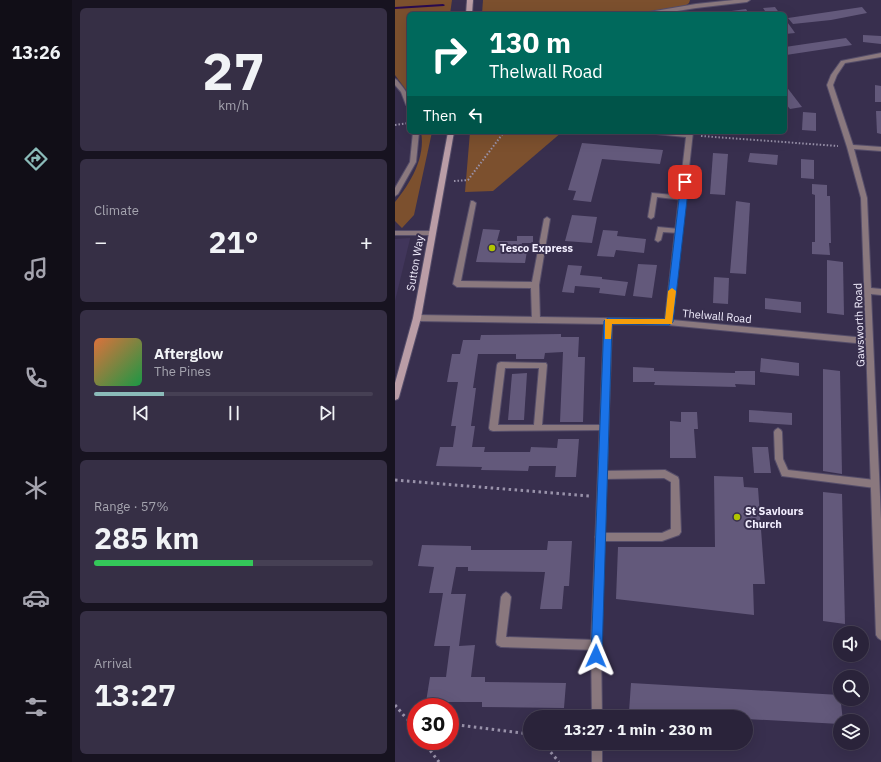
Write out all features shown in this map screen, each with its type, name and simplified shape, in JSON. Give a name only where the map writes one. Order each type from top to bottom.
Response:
[{"type":"main road","points":[[469,12],[470,0]]},
{"type":"main road","name":"Sutton Way","points":[[395,397],[417,318],[451,134]]},
{"type":"street","points":[[693,0],[696,6]]},
{"type":"street","points":[[661,12],[747,0]]},
{"type":"street","name":"Gawsworth Road","points":[[881,55],[843,62],[833,75],[830,85],[851,147],[864,198],[869,291],[881,636]]},
{"type":"street","points":[[395,81],[404,92],[407,100]]},
{"type":"street","points":[[395,194],[413,162],[416,134]]},
{"type":"street","points":[[669,322],[690,134]]},
{"type":"street","points":[[851,147],[881,149]]},
{"type":"street","points":[[651,217],[654,195],[683,198]]},
{"type":"street","points":[[473,203],[457,284],[535,285]]},
{"type":"street","points":[[536,320],[535,285],[547,219]]},
{"type":"street","points":[[658,240],[660,229],[679,231]]},
{"type":"street","points":[[395,233],[432,233]]},
{"type":"street","points":[[869,291],[881,292]]},
{"type":"street","name":"Thelwall Road","points":[[417,318],[669,322],[870,341]]},
{"type":"street","points":[[597,710],[596,645],[608,321]]},
{"type":"street","points":[[538,428],[543,365],[501,365],[493,428],[538,428],[604,428]]},
{"type":"street","points":[[778,432],[779,459],[785,473],[875,484]]},
{"type":"street","points":[[600,537],[662,537],[676,532],[675,480],[665,474],[603,475]]},
{"type":"street","points":[[506,597],[501,642],[596,645]]},
{"type":"street","points":[[597,750],[597,762]]},
{"type":"path","points":[[395,125],[407,123]]},
{"type":"path","points":[[443,182],[467,180],[502,134]]},
{"type":"path","points":[[690,134],[851,147]]},
{"type":"path","points":[[395,480],[601,497]]},
{"type":"path","points":[[395,705],[406,718]]},
{"type":"path","points":[[459,725],[523,733]]},
{"type":"path","points":[[430,750],[439,762]]},
{"type":"path","points":[[549,750],[559,762]]},
{"type":"shaded area","points":[[395,0],[452,0],[450,12],[407,12],[407,91],[395,75]]},
{"type":"shaded area","points":[[483,0],[690,0],[685,6],[647,12],[482,12]]},
{"type":"shaded area","points":[[421,134],[432,134],[414,215],[402,228],[395,221],[395,202],[411,179],[415,170],[419,160],[422,141]]},
{"type":"shaded area","points":[[470,134],[560,134],[493,191],[465,192]]},
{"type":"shaded area","points":[[395,239],[410,239],[395,301]]},
{"type":"building","points":[[775,7],[779,12],[766,12],[763,8]]},
{"type":"building","points":[[862,7],[867,13],[831,20],[793,24],[788,18]]},
{"type":"building","points":[[746,9],[748,12],[724,12]]},
{"type":"building","points":[[787,22],[793,30],[795,33],[787,34]]},
{"type":"building","points":[[863,35],[881,36],[881,44],[863,42]]},
{"type":"building","points":[[846,38],[852,45],[787,55],[787,47]]},
{"type":"building","points":[[875,85],[881,86],[881,102],[875,102]]},
{"type":"building","points":[[787,88],[802,107],[790,109],[787,105]]},
{"type":"building","points":[[876,111],[881,111],[881,134],[877,133]]},
{"type":"building","points":[[803,112],[816,113],[816,131],[802,130]]},
{"type":"building","points":[[582,143],[663,150],[660,164],[602,159],[591,202],[573,200],[576,191],[568,190]]},
{"type":"building","points":[[713,153],[728,154],[725,195],[710,194]]},
{"type":"building","points":[[750,153],[778,155],[777,165],[748,162]]},
{"type":"building","points":[[801,159],[814,160],[814,179],[801,178]]},
{"type":"building","points":[[812,184],[827,185],[827,196],[830,196],[830,255],[812,254],[812,242],[815,242],[815,195],[812,194]]},
{"type":"building","points":[[736,201],[750,203],[746,274],[730,273]]},
{"type":"building","points":[[572,215],[597,217],[592,243],[565,241]]},
{"type":"building","points":[[483,229],[500,230],[497,241],[517,241],[517,236],[533,236],[533,243],[522,243],[520,251],[527,251],[525,263],[476,262]]},
{"type":"building","points":[[603,230],[618,231],[617,236],[646,239],[644,253],[616,250],[614,257],[597,256]]},
{"type":"building","points":[[827,260],[843,262],[844,315],[827,313]]},
{"type":"building","points":[[638,264],[657,265],[652,298],[633,296]]},
{"type":"building","points":[[568,265],[582,266],[580,275],[628,282],[625,296],[599,293],[600,288],[575,286],[574,293],[562,292]]},
{"type":"building","points":[[714,277],[729,278],[728,304],[713,303]]},
{"type":"building","points":[[765,298],[801,302],[801,313],[765,309]]},
{"type":"building","points":[[561,334],[561,337],[579,337],[578,357],[585,357],[583,422],[560,422],[563,352],[545,353],[544,359],[516,359],[516,354],[478,354],[473,388],[476,388],[471,426],[475,426],[472,447],[485,447],[484,452],[530,452],[531,447],[557,448],[558,439],[579,439],[576,477],[555,477],[556,466],[529,466],[528,471],[481,470],[482,467],[436,466],[440,447],[453,447],[456,426],[451,426],[458,382],[447,382],[452,354],[460,354],[463,340],[480,340],[481,335]]},
{"type":"building","points":[[761,358],[799,363],[799,376],[760,372]]},
{"type":"building","points":[[633,367],[654,368],[654,371],[735,373],[735,371],[755,371],[755,385],[735,384],[736,387],[654,385],[655,382],[633,382]]},
{"type":"building","points":[[823,369],[840,371],[842,474],[823,471]]},
{"type":"building","points":[[527,373],[524,420],[508,420],[512,374]]},
{"type":"building","points":[[749,410],[792,413],[792,425],[749,422]]},
{"type":"building","points":[[681,412],[697,412],[698,429],[694,429],[696,458],[670,458],[670,421],[681,422]]},
{"type":"building","points":[[752,447],[768,447],[771,473],[754,473]]},
{"type":"building","name":"St Saviours Church","points":[[714,476],[743,477],[744,487],[758,488],[765,584],[753,584],[754,615],[616,599],[618,547],[715,547]]},
{"type":"building","points":[[823,492],[842,494],[845,624],[823,621]]},
{"type":"building","points":[[548,541],[572,541],[569,586],[564,586],[562,609],[540,609],[545,572],[468,571],[468,567],[456,567],[451,594],[466,594],[459,646],[475,645],[471,677],[485,677],[485,682],[566,683],[564,708],[482,707],[482,702],[459,702],[459,698],[427,698],[430,677],[446,677],[450,646],[434,646],[443,593],[429,593],[434,567],[418,566],[422,545],[471,546],[471,550],[547,550]]},
{"type":"building","points":[[631,683],[833,695],[833,706],[841,706],[842,714],[833,714],[833,724],[753,719],[753,710],[629,710]]},
{"type":"waterway","points":[[395,8],[443,5]]},
{"type":"slow traffic","points":[[608,336],[608,321],[669,322],[672,291]]},
{"type":"place","name":"Tesco Express","points":[[492,248]]},
{"type":"place","name":"St Saviours Church","points":[[737,517]]},
{"type":"route","points":[[596,656],[608,321],[669,322],[685,182]]}]
